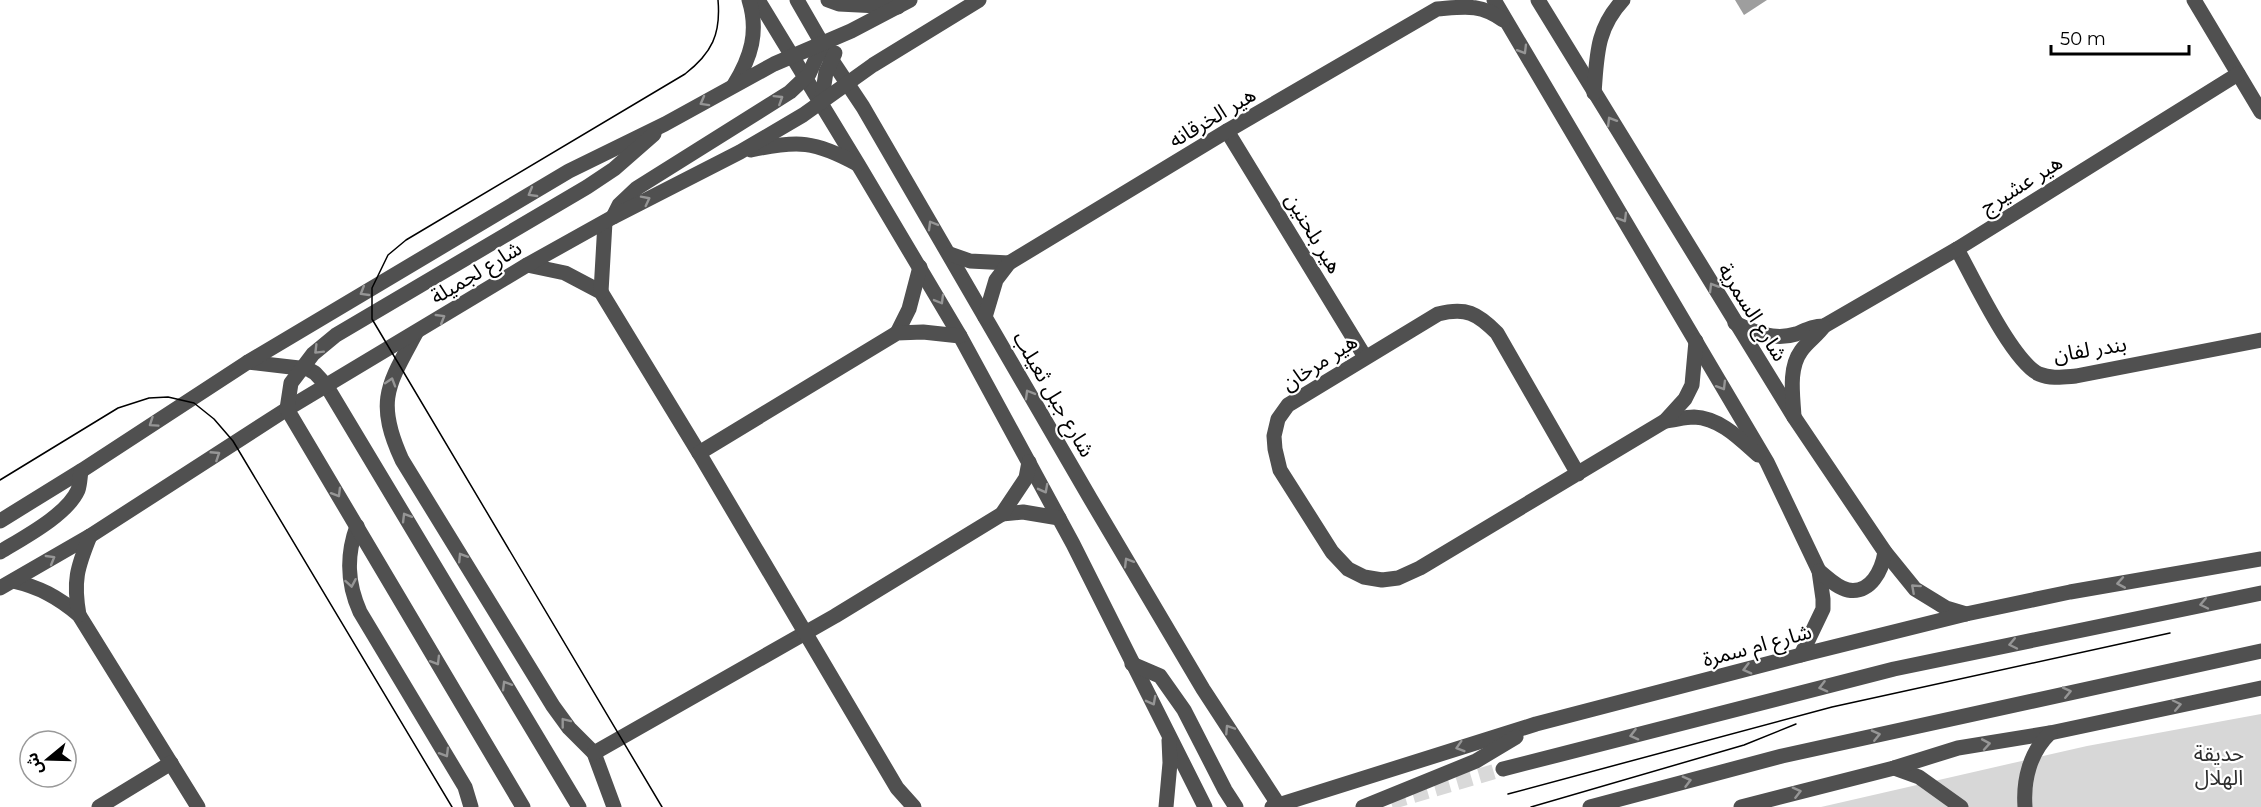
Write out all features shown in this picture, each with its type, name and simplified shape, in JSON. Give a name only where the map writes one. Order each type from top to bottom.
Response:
[{"type":"street","points":[[733,86],[744,68],[753,44],[754,28],[749,0]]},
{"type":"street","points":[[758,0],[960,336],[1059,518],[1205,807]]},
{"type":"street","name":"شارع جبل ثعيلب","points":[[797,0],[950,254],[1203,688],[1277,806]]},
{"type":"street","points":[[828,0],[839,4],[904,4]]},
{"type":"street","name":"شارع لجميلة","points":[[6,584],[90,536],[287,409],[527,265],[609,219],[740,152],[821,104],[873,65],[979,0]]},
{"type":"street","points":[[1494,0],[1767,462],[1819,571],[1823,609],[1801,655]]},
{"type":"street","name":"شارع السمرية","points":[[1538,0],[1794,417],[1885,552],[1915,589],[1946,608],[1966,614]]},
{"type":"street","points":[[1594,93],[1600,35],[1606,21],[1623,0]]},
{"type":"street","points":[[2194,0],[2261,112]]},
{"type":"street","name":"شارع لجميلة","points":[[0,521],[248,362],[569,171],[665,124],[791,56],[851,31],[904,4]]},
{"type":"street","name":"هير الخرقانه","points":[[985,316],[996,280],[1009,263],[1440,5],[1491,11],[1507,24]]},
{"type":"street","points":[[821,104],[824,80],[831,59],[851,31]]},
{"type":"street","points":[[601,292],[609,219],[619,205],[637,188],[790,92],[806,79],[823,43]]},
{"type":"street","name":"هير عشيرج","points":[[1794,417],[1793,372],[1795,361],[1800,352],[1824,326],[1957,249],[2238,74]]},
{"type":"street","points":[[523,807],[287,409],[291,383],[301,368],[325,342],[336,334],[587,187],[630,156],[665,124]]},
{"type":"street","name":"هير بلحنين","points":[[1227,132],[1365,357]]},
{"type":"street","points":[[740,152],[775,145],[803,143],[830,150],[859,166]]},
{"type":"street","name":"بندر لفان","points":[[1957,249],[2012,347],[2023,361],[2042,375],[2060,378],[2261,340]]},
{"type":"street","points":[[950,254],[970,261],[1009,263]]},
{"type":"street","points":[[527,265],[565,273],[601,292],[897,788],[914,807]]},
{"type":"street","points":[[897,333],[909,309],[920,267]]},
{"type":"street","name":"هير مرخان","points":[[1578,474],[1497,333],[1483,319],[1465,311],[1454,310],[1438,314],[1288,405],[1278,419],[1274,436],[1280,470],[1332,552],[1348,569],[1364,577],[1382,580],[1398,578],[1420,568],[1578,474],[1665,421],[1685,399],[1692,385],[1696,341]]},
{"type":"street","name":"هير عشيرج","points":[[1735,323],[1765,335],[1777,337],[1798,333],[1813,326],[1824,326]]},
{"type":"street","points":[[699,453],[897,333],[923,332],[960,336]]},
{"type":"street","points":[[416,333],[396,367],[387,396],[387,411],[395,445],[553,706],[569,728],[594,753],[614,807]]},
{"type":"street","points":[[248,362],[301,368],[315,373],[326,385],[579,807]]},
{"type":"street","name":"هير مرخان","points":[[1665,421],[1695,417],[1713,421],[1728,429],[1767,462]]},
{"type":"street","points":[[594,753],[806,633],[1002,514],[1026,478],[1029,462]]},
{"type":"street","points":[[0,552],[63,509],[78,489],[81,471]]},
{"type":"street","points":[[1002,514],[1023,512],[1059,518]]},
{"type":"street","points":[[357,526],[349,563],[351,588],[357,607],[465,787],[471,807]]},
{"type":"street","points":[[79,615],[75,582],[79,562],[90,536]]},
{"type":"street","points":[[1819,571],[1840,587],[1850,590],[1858,589],[1872,582],[1878,575],[1885,552]]},
{"type":"street","name":"شارع ام سمرة","points":[[1277,806],[1536,724],[1801,655],[1966,614],[2070,592],[2261,559]]},
{"type":"street","points":[[6,584],[44,590],[79,615],[198,807]]},
{"type":"street","points":[[1503,769],[1894,669],[2261,593]]},
{"type":"street","points":[[1590,807],[1782,756],[2261,651]]},
{"type":"street","points":[[1132,664],[1160,676],[1184,710],[1236,807]]},
{"type":"street","points":[[1741,807],[1894,768],[1958,748],[2050,733],[2261,688]]},
{"type":"street","points":[[1363,807],[1476,761],[1536,724]]},
{"type":"street","points":[[2025,807],[2023,786],[2036,749],[2050,733]]},
{"type":"street","points":[[1166,807],[1170,763],[1169,734]]},
{"type":"street","points":[[99,807],[171,763]]},
{"type":"street","points":[[1894,768],[1919,777],[1961,807]]},
{"type":"street","points":[[897,788],[903,807]]},
{"type":"green space","name":"حديقة الهلال","points":[[2261,714],[2261,807],[1821,807],[2087,746]]},
{"type":"shaded area","points":[[1735,0],[1767,0],[1744,15]]},
{"type":"tunnel","points":[[1391,802],[1503,769]]},
{"type":"tram line","points":[[662,807],[372,319],[372,288],[388,255],[406,240],[685,74],[702,58],[713,42],[718,23],[718,0]]},
{"type":"tram line","points":[[0,480],[118,408],[149,398],[168,397],[194,403],[214,419],[233,441],[452,807]]},
{"type":"tram line","points":[[1508,794],[1832,707],[2170,633]]},
{"type":"tram line","points":[[1531,807],[1744,745],[1796,724]]}]
